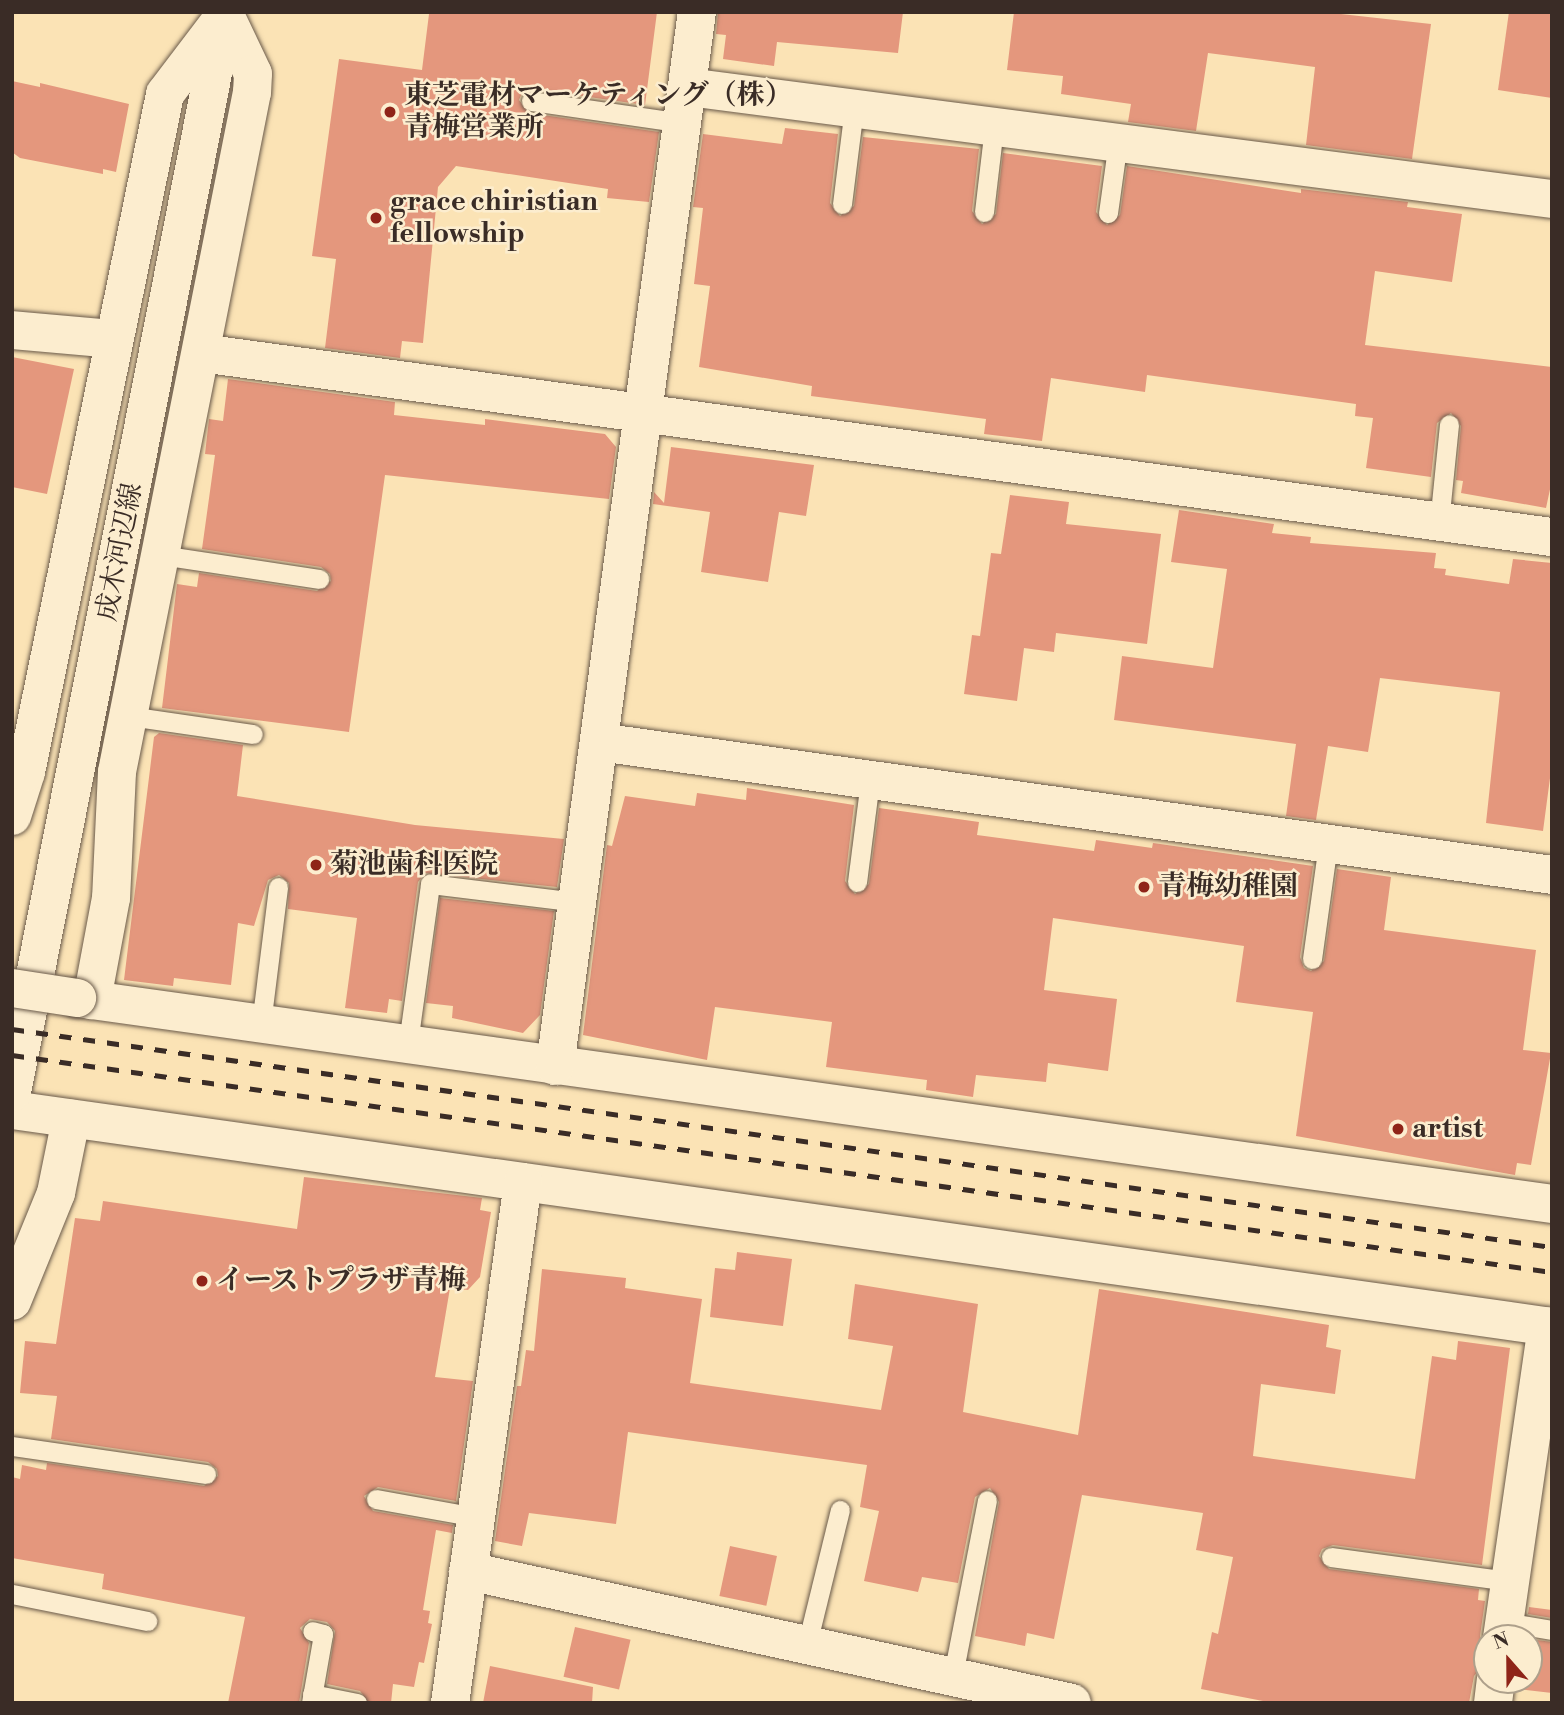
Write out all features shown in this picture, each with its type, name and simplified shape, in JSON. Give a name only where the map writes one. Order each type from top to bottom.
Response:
[{"type":"street","points":[[555,1066],[697,12]]},
{"type":"street","points":[[12,816],[19,771],[165,94],[225,13],[253,74],[252,92],[117,772],[111,898],[85,999]]},
{"type":"street","name":"成木河辺線","points":[[12,1092],[225,13]]},
{"type":"street","points":[[686,105],[854,108],[1552,199]]},
{"type":"street","points":[[12,330],[113,339]]},
{"type":"street","points":[[201,353],[1552,537]]},
{"type":"street","points":[[599,742],[1552,875]]},
{"type":"street","points":[[12,988],[1552,1204]]},
{"type":"street","points":[[12,1110],[1549,1327],[1504,1624]]},
{"type":"street","points":[[12,1301],[56,1193],[62,1117]]},
{"type":"street","points":[[450,1703],[523,1182]]},
{"type":"street","points":[[468,1571],[953,1675],[1064,1702]]},
{"type":"lane","points":[[531,101],[686,105]]},
{"type":"lane","points":[[842,204],[854,108]]},
{"type":"lane","points":[[984,212],[994,127]]},
{"type":"lane","points":[[1108,213],[1118,141]]},
{"type":"lane","points":[[1438,523],[1449,425]]},
{"type":"lane","points":[[161,555],[319,579]]},
{"type":"lane","points":[[129,716],[253,734]]},
{"type":"lane","points":[[856,882],[870,780]]},
{"type":"lane","points":[[1312,959],[1328,844]]},
{"type":"lane","points":[[408,1043],[430,884],[576,902]]},
{"type":"lane","points":[[261,1024],[278,887]]},
{"type":"lane","points":[[12,1446],[206,1474]]},
{"type":"lane","points":[[376,1499],[476,1517]]},
{"type":"lane","points":[[953,1675],[987,1500]]},
{"type":"lane","points":[[807,1644],[840,1510]]},
{"type":"lane","points":[[1331,1557],[1509,1581]]},
{"type":"lane","points":[[12,1594],[147,1621]]},
{"type":"lane","points":[[312,1632],[323,1634],[312,1699],[357,1703]]},
{"type":"building","points":[[657,12],[645,105],[533,89],[522,93],[519,100],[529,113],[659,132],[649,202],[607,198],[608,189],[456,166],[438,187],[423,343],[402,341],[400,358],[325,348],[336,259],[312,256],[339,59],[422,70],[429,14]]},
{"type":"building","points":[[718,12],[903,12],[898,53],[777,42],[774,66],[723,59],[726,35],[716,34]]},
{"type":"building","points":[[1014,12],[1323,12],[1431,24],[1412,159],[1306,145],[1315,67],[1208,53],[1196,131],[1128,122],[1131,104],[1061,94],[1063,76],[1007,70]]},
{"type":"building","points":[[1509,12],[1552,12],[1552,98],[1498,90]]},
{"type":"building","points":[[12,81],[40,87],[40,83],[129,104],[116,172],[103,169],[103,174],[20,158],[12,152]]},
{"type":"building","points":[[785,128],[838,134],[830,203],[840,216],[854,206],[863,137],[979,149],[972,211],[982,224],[996,214],[1003,153],[1102,166],[1096,212],[1107,225],[1120,215],[1127,166],[1301,193],[1301,189],[1408,202],[1407,207],[1462,214],[1452,282],[1375,271],[1365,345],[1552,367],[1552,480],[1546,508],[1461,493],[1463,481],[1456,480],[1461,426],[1451,413],[1437,423],[1431,477],[1366,468],[1373,418],[1355,416],[1356,404],[1147,375],[1145,392],[1051,378],[1042,441],[984,434],[986,419],[811,396],[812,386],[699,367],[710,286],[694,284],[703,208],[693,207],[703,134],[782,144]]},
{"type":"building","points":[[12,357],[74,369],[47,494],[12,487]]},
{"type":"building","points":[[228,379],[395,402],[394,415],[485,425],[485,419],[605,434],[616,447],[609,499],[385,475],[349,732],[162,708],[177,584],[197,587],[199,573],[317,591],[331,581],[330,574],[321,567],[202,549],[215,455],[205,454],[209,419],[223,421]]},
{"type":"building","points":[[671,447],[814,465],[806,516],[779,512],[768,582],[701,572],[710,512],[653,504],[654,492],[664,503]]},
{"type":"building","points":[[1010,495],[1069,502],[1066,524],[1161,534],[1147,644],[1056,633],[1054,652],[1024,648],[1017,701],[964,694],[972,635],[980,636],[991,553],[1001,554]]},
{"type":"building","points":[[1179,510],[1274,524],[1272,533],[1311,537],[1310,543],[1436,553],[1434,568],[1446,569],[1445,575],[1509,584],[1513,559],[1552,563],[1552,763],[1543,831],[1486,823],[1500,692],[1380,678],[1368,752],[1328,746],[1316,820],[1286,816],[1296,744],[1114,720],[1122,656],[1213,668],[1227,569],[1171,562]]},
{"type":"building","points":[[159,733],[243,745],[237,796],[415,825],[564,839],[557,887],[425,873],[418,882],[402,1001],[389,999],[387,1013],[345,1008],[357,918],[288,909],[289,883],[279,875],[268,880],[254,926],[238,923],[231,985],[174,978],[173,986],[124,980],[154,737]]},
{"type":"building","points":[[747,788],[854,805],[845,881],[855,894],[869,884],[879,808],[979,822],[977,835],[1094,851],[1096,840],[1152,848],[1153,843],[1313,866],[1300,957],[1304,968],[1311,971],[1324,961],[1337,869],[1391,877],[1384,930],[1536,950],[1523,1050],[1551,1053],[1531,1165],[1517,1163],[1515,1175],[1296,1136],[1313,1012],[1236,1002],[1244,946],[1053,918],[1044,990],[1117,999],[1108,1071],[1048,1063],[1046,1082],[976,1075],[973,1097],[926,1090],[927,1080],[826,1067],[832,1022],[715,1007],[707,1060],[583,1035],[607,845],[612,846],[625,796],[695,806],[697,793],[746,800]]},
{"type":"building","points":[[440,898],[554,911],[540,1015],[523,1033],[452,1018],[453,1006],[426,1003]]},
{"type":"building","points":[[304,1177],[482,1198],[480,1210],[491,1212],[480,1277],[468,1290],[450,1288],[435,1377],[473,1381],[456,1501],[378,1487],[364,1496],[373,1511],[453,1525],[452,1533],[436,1530],[423,1610],[430,1611],[428,1623],[432,1624],[424,1663],[419,1662],[414,1687],[393,1684],[391,1703],[369,1703],[360,1691],[327,1684],[335,1631],[327,1622],[310,1619],[300,1628],[309,1643],[299,1703],[228,1703],[245,1617],[102,1589],[104,1574],[12,1558],[12,1477],[20,1479],[22,1465],[46,1470],[47,1463],[204,1486],[218,1476],[217,1469],[208,1462],[51,1439],[57,1396],[20,1393],[25,1341],[56,1344],[75,1218],[100,1221],[103,1201],[297,1229]]},
{"type":"building","points":[[737,1252],[792,1259],[783,1326],[710,1317],[715,1268],[735,1270]]},
{"type":"building","points":[[542,1269],[626,1278],[625,1288],[702,1299],[690,1383],[881,1410],[893,1346],[848,1339],[855,1284],[978,1304],[963,1412],[1078,1435],[1099,1289],[1329,1325],[1326,1347],[1341,1350],[1335,1394],[1261,1384],[1253,1456],[1415,1479],[1432,1356],[1456,1360],[1458,1341],[1510,1348],[1482,1565],[1333,1545],[1322,1549],[1319,1556],[1329,1569],[1479,1589],[1478,1600],[1485,1601],[1482,1624],[1473,1624],[1473,1681],[1469,1703],[1273,1703],[1201,1689],[1212,1632],[1218,1634],[1233,1557],[1196,1550],[1203,1513],[1082,1495],[1054,1639],[1027,1633],[1025,1646],[975,1636],[999,1502],[990,1488],[975,1497],[958,1583],[922,1577],[918,1592],[864,1581],[879,1511],[860,1507],[867,1465],[628,1432],[616,1524],[529,1513],[522,1546],[495,1541],[517,1386],[521,1386],[526,1350],[534,1351]]},
{"type":"building","points":[[730,1546],[777,1556],[766,1606],[719,1596]]},
{"type":"building","points":[[1529,1607],[1552,1610],[1552,1618],[1528,1614]]},
{"type":"building","points":[[575,1627],[631,1640],[619,1690],[564,1677]]},
{"type":"building","points":[[1543,1641],[1552,1642],[1552,1693],[1543,1692]]},
{"type":"building","points":[[490,1666],[593,1687],[592,1703],[483,1703]]},
{"type":"railway","points":[[12,1029],[1552,1247]]},
{"type":"railway","points":[[12,1055],[1552,1272]]},
{"type":"place","name":"東芝電材マーケティング（株） 青梅営業所","points":[[390,112]]},
{"type":"place","name":"grace chiristian fellowship","points":[[376,218]]},
{"type":"place","name":"菊池歯科医院","points":[[316,865]]},
{"type":"place","name":"青梅幼稚園","points":[[1144,887]]},
{"type":"place","name":"artist","points":[[1398,1129]]},
{"type":"place","name":"イーストプラザ青梅","points":[[202,1281]]}]
